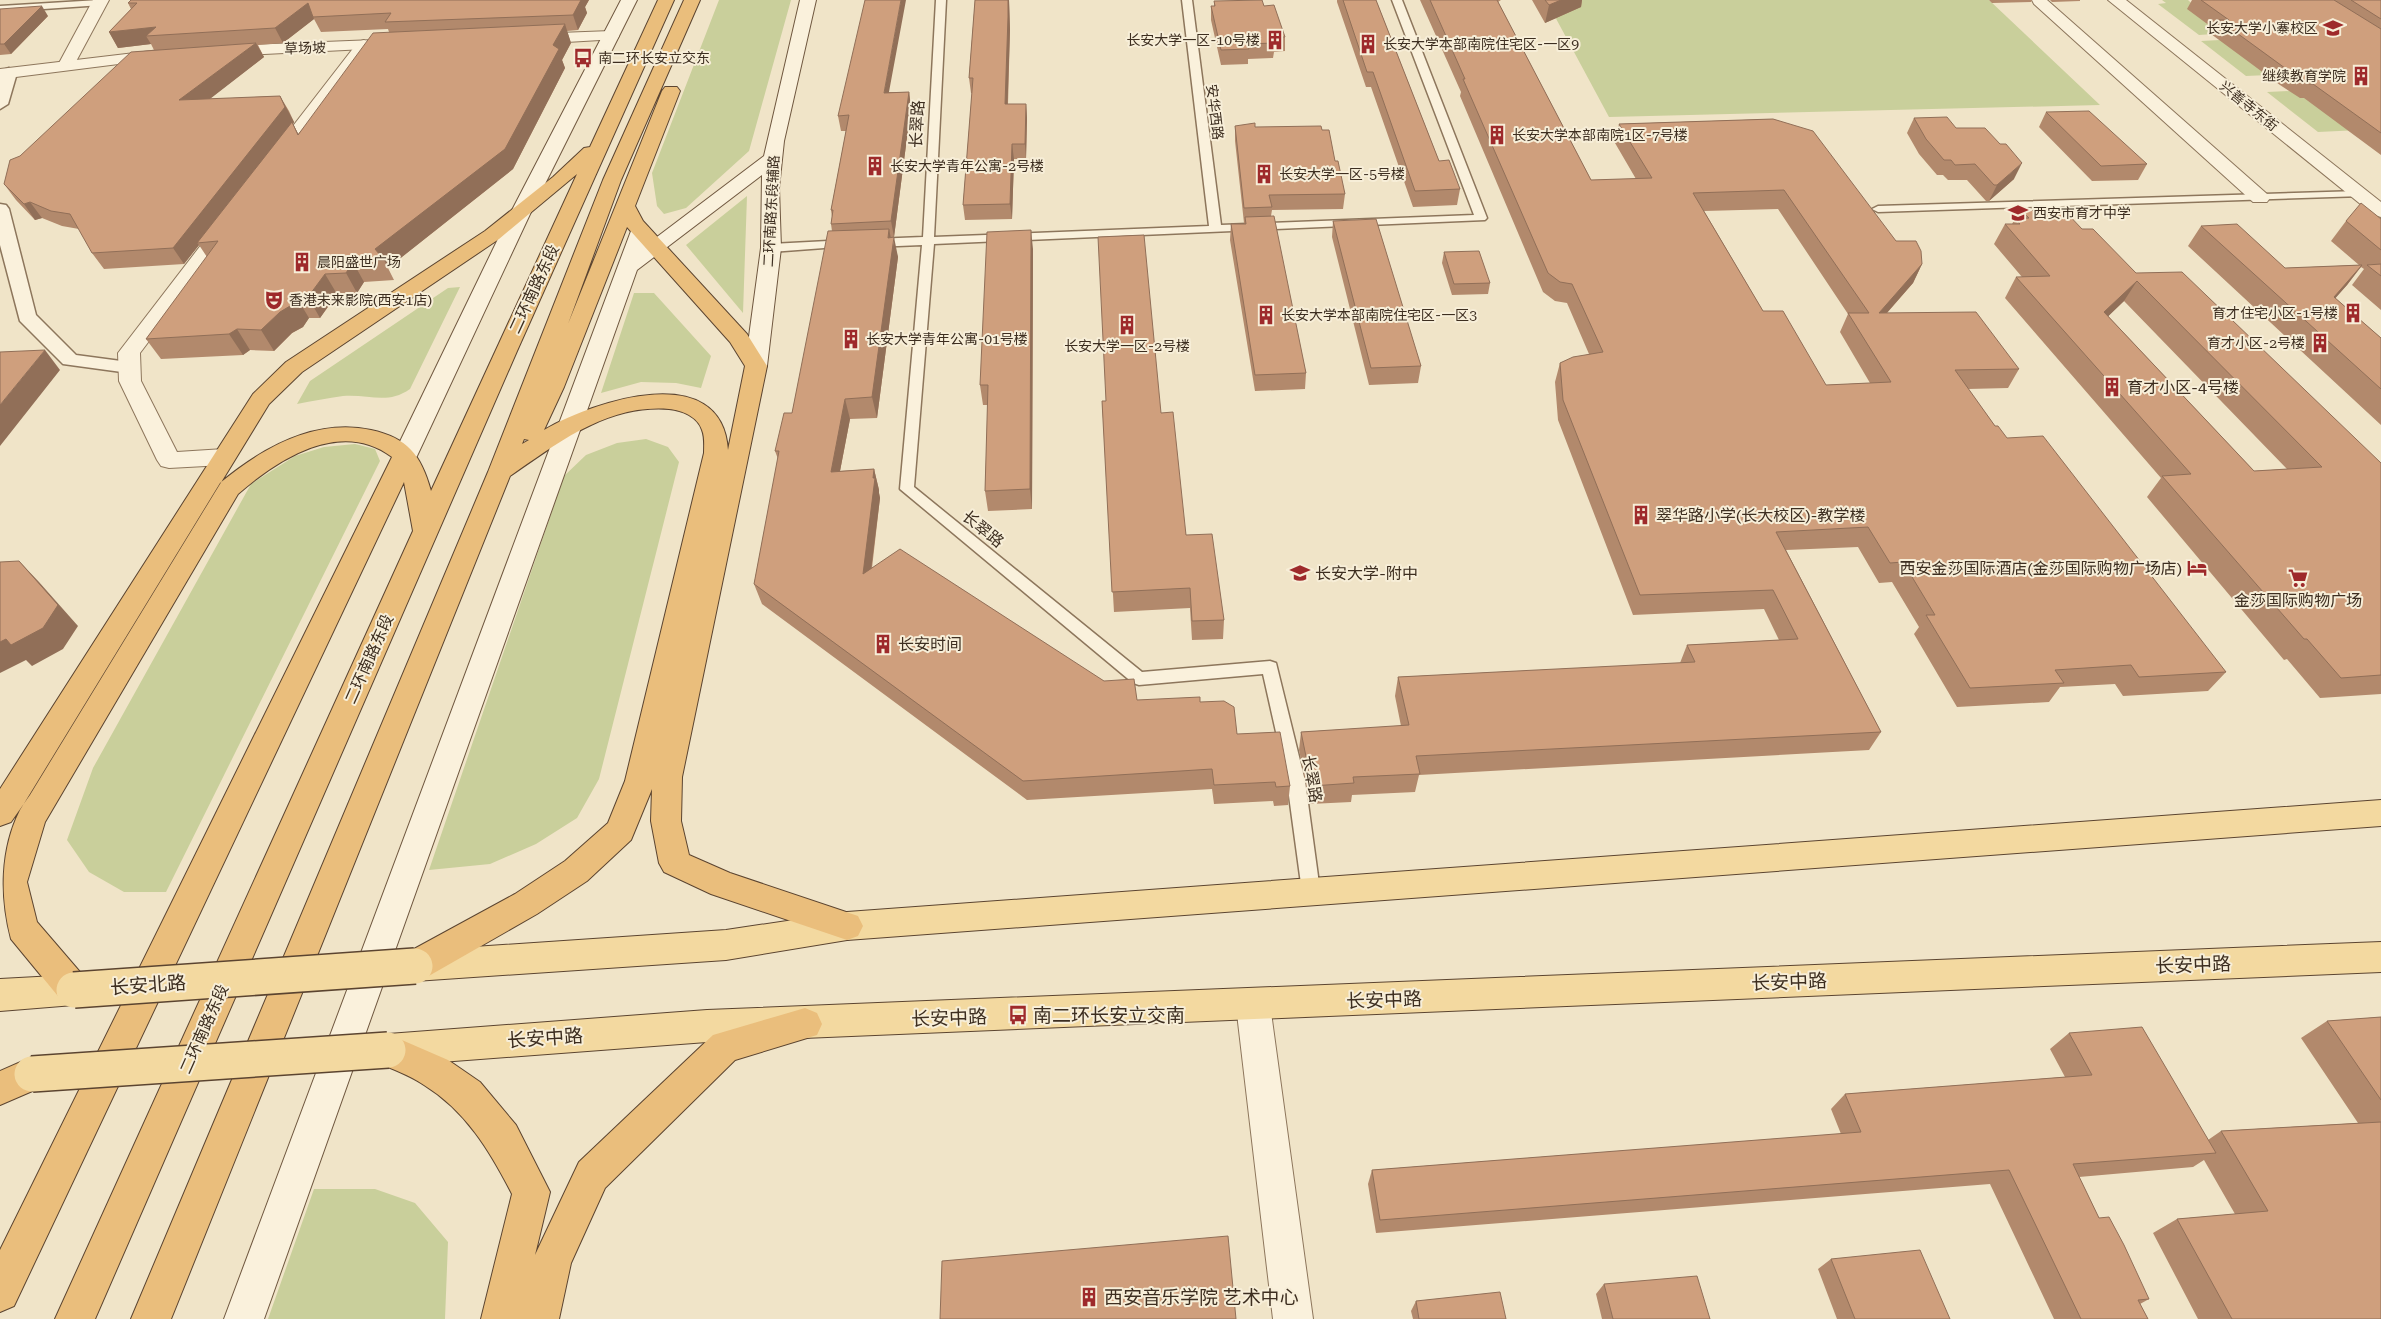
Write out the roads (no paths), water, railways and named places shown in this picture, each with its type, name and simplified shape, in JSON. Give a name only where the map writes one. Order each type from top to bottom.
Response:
[{"type":"highway","name":"二环南路东段","points":[[75,1319],[666,0]]},
{"type":"highway","name":"二环南路东段","points":[[151,1319],[509,466],[608,189],[692,0]]},
{"type":"highway","points":[[654,136],[708,0]]},
{"type":"highway","points":[[509,466],[642,228],[654,136],[650,94]]},
{"type":"highway","points":[[0,813],[19,786],[261,399],[294,367],[559,184],[602,140]]},
{"type":"highway","points":[[642,228],[739,339],[756,366],[740,447],[667,777],[666,821],[675,863],[722,884],[847,926]]},
{"type":"highway","points":[[415,966],[526,904],[576,871],[620,831],[640,781],[716,453],[714,430],[706,416],[690,406],[672,401],[621,405],[569,427],[509,466]]},
{"type":"highway","points":[[74,990],[22,929],[11,882],[31,819],[228,489],[250,469],[279,453],[312,439],[341,434],[367,436],[386,442],[405,456],[422,497],[426,532]]},
{"type":"highway","points":[[0,1292],[405,456]]},
{"type":"highway","points":[[539,1319],[552,1261],[592,1175],[725,1047],[805,1024]]},
{"type":"highway","points":[[388,1050],[436,1072],[467,1094],[503,1138],[531,1192],[501,1319]]},
{"type":"highway","points":[[0,1088],[16,1075]]},
{"type":"main road","points":[[405,456],[521,212],[629,0]]},
{"type":"main road","name":"二环南路东段辅路","points":[[756,366],[771,248],[770,188],[774,141],[808,0]]},
{"type":"main road","name":"兴善寺东街","points":[[2116,0],[2381,211]]},
{"type":"main road","points":[[66,65],[100,1]]},
{"type":"main road","points":[[2040,1],[2260,198]]},
{"type":"main road","points":[[512,40],[611,36]]},
{"type":"main road","name":"草场坡","points":[[205,52],[414,44]]},
{"type":"main road","points":[[262,179],[364,46]]},
{"type":"main road","points":[[4,74],[66,65],[178,54]]},
{"type":"main road","points":[[244,1319],[642,228],[773,158]]},
{"type":"main road","points":[[224,457],[169,460],[130,381],[129,353],[237,211]]},
{"type":"main road","points":[[415,966],[726,945],[847,926],[2381,813]]},
{"type":"main road","name":"长安中路","points":[[388,1050],[707,1026],[805,1024],[2381,956]]},
{"type":"main road","name":"长安北路","points":[[0,995],[415,966]]},
{"type":"main road","points":[[1254,1005],[1293,1319]]},
{"type":"main road","points":[[16,1075],[388,1050]]},
{"type":"street","points":[[0,104],[4,74]]},
{"type":"street","points":[[0,209],[28,317],[70,360],[129,367]]},
{"type":"lane","name":"长翠路","points":[[940,0],[929,241],[916,408],[907,489],[1139,679],[1270,667],[1296,781],[1311,891]]},
{"type":"lane","name":"安华西路","points":[[1187,0],[1216,228]]},
{"type":"lane","points":[[771,248],[1481,218],[1397,0]]},
{"type":"lane","points":[[0,9],[100,1]]},
{"type":"lane","points":[[1878,209],[2359,194]]},
{"type":"place","name":"长安大学小寨校区","points":[[2333,28]]},
{"type":"place","name":"长安大学一区-10号楼","points":[[1275,40]]},
{"type":"place","name":"长安大学本部南院住宅区-一区9","points":[[1368,44]]},
{"type":"place","name":"南二环长安立交东","points":[[583,58]]},
{"type":"place","name":"继续教育学院","points":[[2361,76]]},
{"type":"place","name":"长安大学本部南院1区-7号楼","points":[[1497,135]]},
{"type":"place","name":"长安大学青年公寓-2号楼","points":[[875,166]]},
{"type":"place","name":"长安大学一区-5号楼","points":[[1264,174]]},
{"type":"place","name":"西安市育才中学","points":[[2018,213]]},
{"type":"place","name":"晨阳盛世广场","points":[[302,262]]},
{"type":"place","name":"香港未来影院(西安1店)","points":[[274,300]]},
{"type":"place","name":"育才住宅小区-1号楼","points":[[2353,313]]},
{"type":"place","name":"长安大学本部南院住宅区-一区3","points":[[1266,315]]},
{"type":"place","name":"长安大学一区-2号楼","points":[[1127,325]]},
{"type":"place","name":"长安大学青年公寓-01号楼","points":[[851,339]]},
{"type":"place","name":"育才小区-2号楼","points":[[2320,343]]},
{"type":"place","name":"育才小区-4号楼","points":[[2112,387]]},
{"type":"place","name":"翠华路小学(长大校区)-教学楼","points":[[1641,515]]},
{"type":"place","name":"西安金莎国际酒店(金莎国际购物广场店)","points":[[2197,568]]},
{"type":"place","name":"长安大学-附中","points":[[1300,573]]},
{"type":"place","name":"金莎国际购物广场","points":[[2298,578]]},
{"type":"place","name":"长安时间","points":[[883,644]]},
{"type":"place","name":"南二环长安立交南","points":[[1018,1015]]},
{"type":"place","name":"西安音乐学院 艺术中心","points":[[1089,1297]]}]
